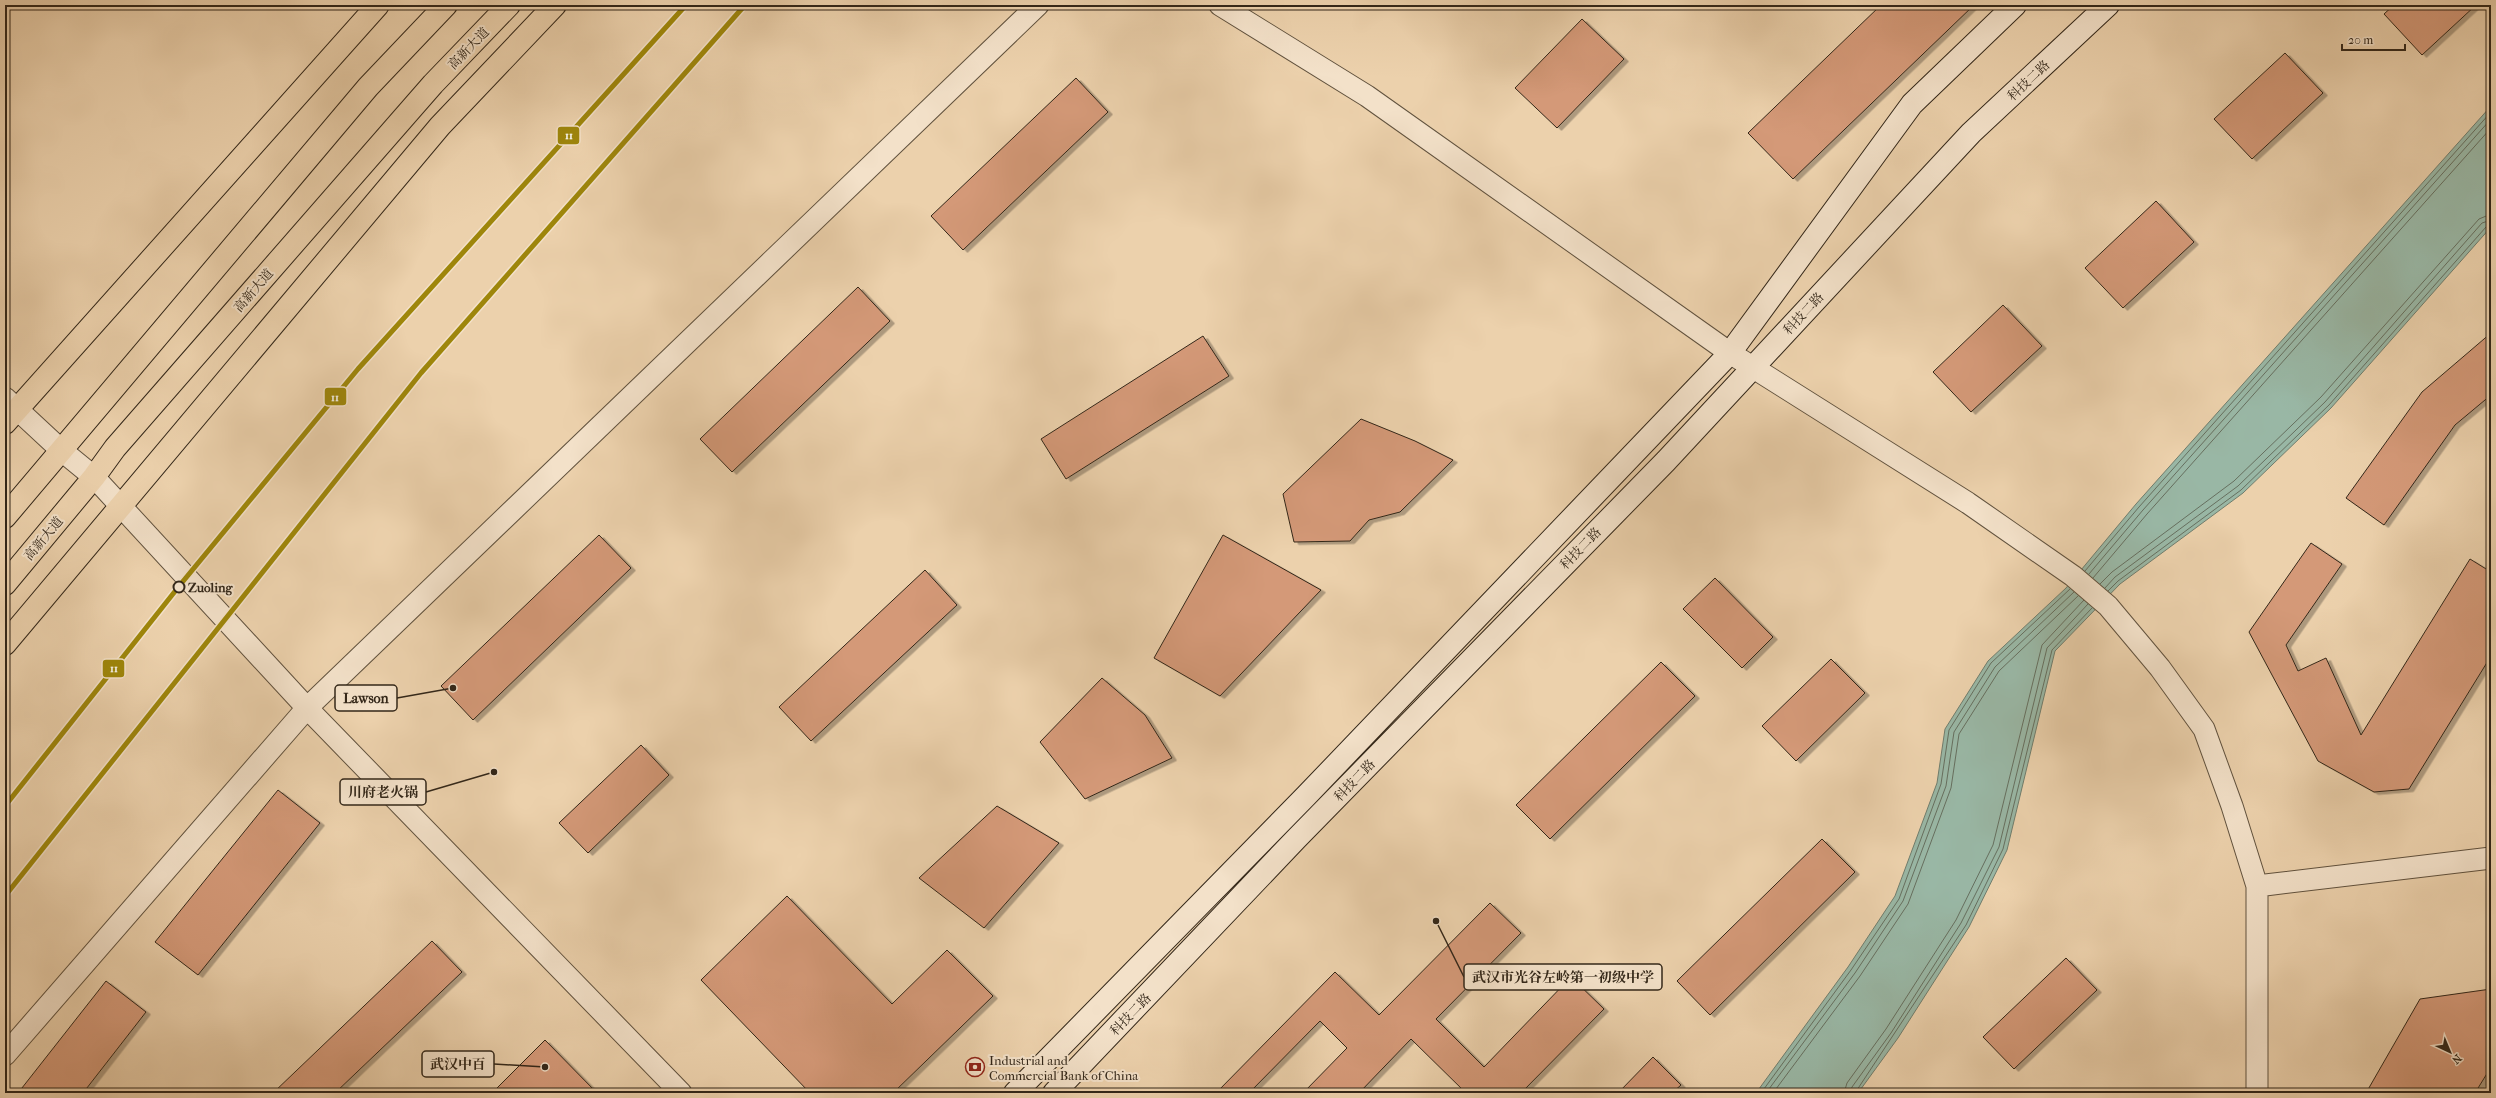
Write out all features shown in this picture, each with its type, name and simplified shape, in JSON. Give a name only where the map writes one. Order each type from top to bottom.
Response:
[{"type":"main road","points":[[9,410],[378,5]]},
{"type":"main road","points":[[5,517],[368,87],[446,5]]},
{"type":"main road","name":"高新大道","points":[[5,584],[94,477],[115,448],[428,90],[509,5]]},
{"type":"main road","points":[[5,644],[440,126],[555,5]]},
{"type":"street","points":[[5,1055],[307,708],[1038,5]]},
{"type":"street","points":[[1220,5],[1367,96],[1730,353],[1968,503],[2073,576],[2108,606],[2160,668],[2204,730],[2232,806],[2257,886],[2257,1093]]},
{"type":"street","name":"科技二路","points":[[1015,1093],[1306,796],[1730,353],[1912,104],[2015,5]]},
{"type":"street","name":"科技二路","points":[[1054,1093],[1296,839],[1666,461],[1971,133],[2108,5]]},
{"type":"street","points":[[9,410],[94,477],[307,708],[681,1093]]},
{"type":"street","points":[[2257,886],[2491,858]]},
{"type":"water","points":[[2491,106],[2491,227],[2331,408],[2243,493],[2120,584],[2055,651],[2007,850],[1969,927],[1898,1038],[1858,1093],[1756,1093],[1848,967],[1895,896],[1937,783],[1945,729],[1988,661],[2066,588],[2136,504]]},
{"type":"building","points":[[1881,5],[1974,5],[1793,179],[1748,133]]},
{"type":"building","points":[[2394,5],[2476,5],[2422,55],[2384,14]]},
{"type":"building","points":[[1582,19],[1624,59],[1557,128],[1515,88]]},
{"type":"building","points":[[2285,53],[2323,93],[2252,159],[2214,119]]},
{"type":"building","points":[[1076,78],[1108,112],[963,250],[931,216]]},
{"type":"building","points":[[2156,201],[2194,242],[2123,308],[2085,268]]},
{"type":"building","points":[[858,287],[890,321],[732,472],[700,439]]},
{"type":"building","points":[[2003,305],[2042,346],[1971,412],[1933,372]]},
{"type":"building","points":[[2491,333],[2491,395],[2455,425],[2384,525],[2346,498],[2422,392]]},
{"type":"building","points":[[1203,336],[1229,376],[1066,479],[1041,439]]},
{"type":"building","points":[[1361,419],[1415,441],[1453,460],[1400,512],[1369,520],[1350,541],[1294,542],[1283,494]]},
{"type":"building","points":[[599,535],[631,568],[473,720],[441,686]]},
{"type":"building","points":[[1223,535],[1321,590],[1220,696],[1154,658]]},
{"type":"building","points":[[2311,543],[2342,564],[2286,645],[2298,671],[2326,658],[2361,735],[2470,559],[2491,572],[2491,656],[2409,789],[2374,792],[2318,761],[2249,632]]},
{"type":"building","points":[[925,570],[957,605],[811,741],[779,707]]},
{"type":"building","points":[[1715,578],[1773,637],[1742,668],[1683,609]]},
{"type":"building","points":[[1831,659],[1865,693],[1796,761],[1762,726]]},
{"type":"building","points":[[1661,662],[1695,696],[1550,839],[1516,805]]},
{"type":"building","points":[[1102,678],[1145,715],[1172,758],[1085,799],[1040,742]]},
{"type":"building","points":[[641,745],[669,775],[588,853],[559,823]]},
{"type":"building","points":[[278,790],[320,823],[198,975],[155,942]]},
{"type":"building","points":[[997,806],[1059,843],[984,928],[919,878]]},
{"type":"building","points":[[1822,839],[1855,872],[1710,1015],[1677,981]]},
{"type":"building","points":[[787,896],[892,1004],[947,950],[993,996],[893,1093],[810,1093],[701,980]]},
{"type":"building","points":[[1490,903],[1521,933],[1436,1019],[1484,1067],[1571,977],[1604,1009],[1521,1093],[1466,1093],[1411,1039],[1359,1093],[1303,1093],[1347,1048],[1320,1021],[1249,1093],[1216,1093],[1335,972],[1379,1015]]},
{"type":"building","points":[[432,941],[462,972],[335,1093],[273,1093]]},
{"type":"building","points":[[2066,958],[2097,990],[2014,1069],[1983,1037]]},
{"type":"building","points":[[106,981],[146,1012],[83,1093],[18,1093]]},
{"type":"building","points":[[2491,989],[2491,1067],[2475,1093],[2366,1093],[2420,999]]},
{"type":"building","points":[[545,1040],[597,1093],[492,1093]]},
{"type":"building","points":[[1653,1057],[1681,1085],[1672,1093],[1618,1093]]},
{"type":"transit line","name":"11","points":[[5,806],[180,585],[358,369],[686,5]]},
{"type":"transit line","name":"11","points":[[5,896],[421,373],[745,5]]},
{"type":"place","name":"Zuoling","points":[[179,587]]},
{"type":"place","name":"Lawson","points":[[453,688]]},
{"type":"place","name":"川府老火锅","points":[[494,772]]},
{"type":"place","name":"武汉市光谷左岭第一初级中学","points":[[1436,921]]},
{"type":"place","name":"武汉中百","points":[[545,1067]]},
{"type":"place","name":"Industrial and Commercial Bank of China","points":[[975,1067]]}]
